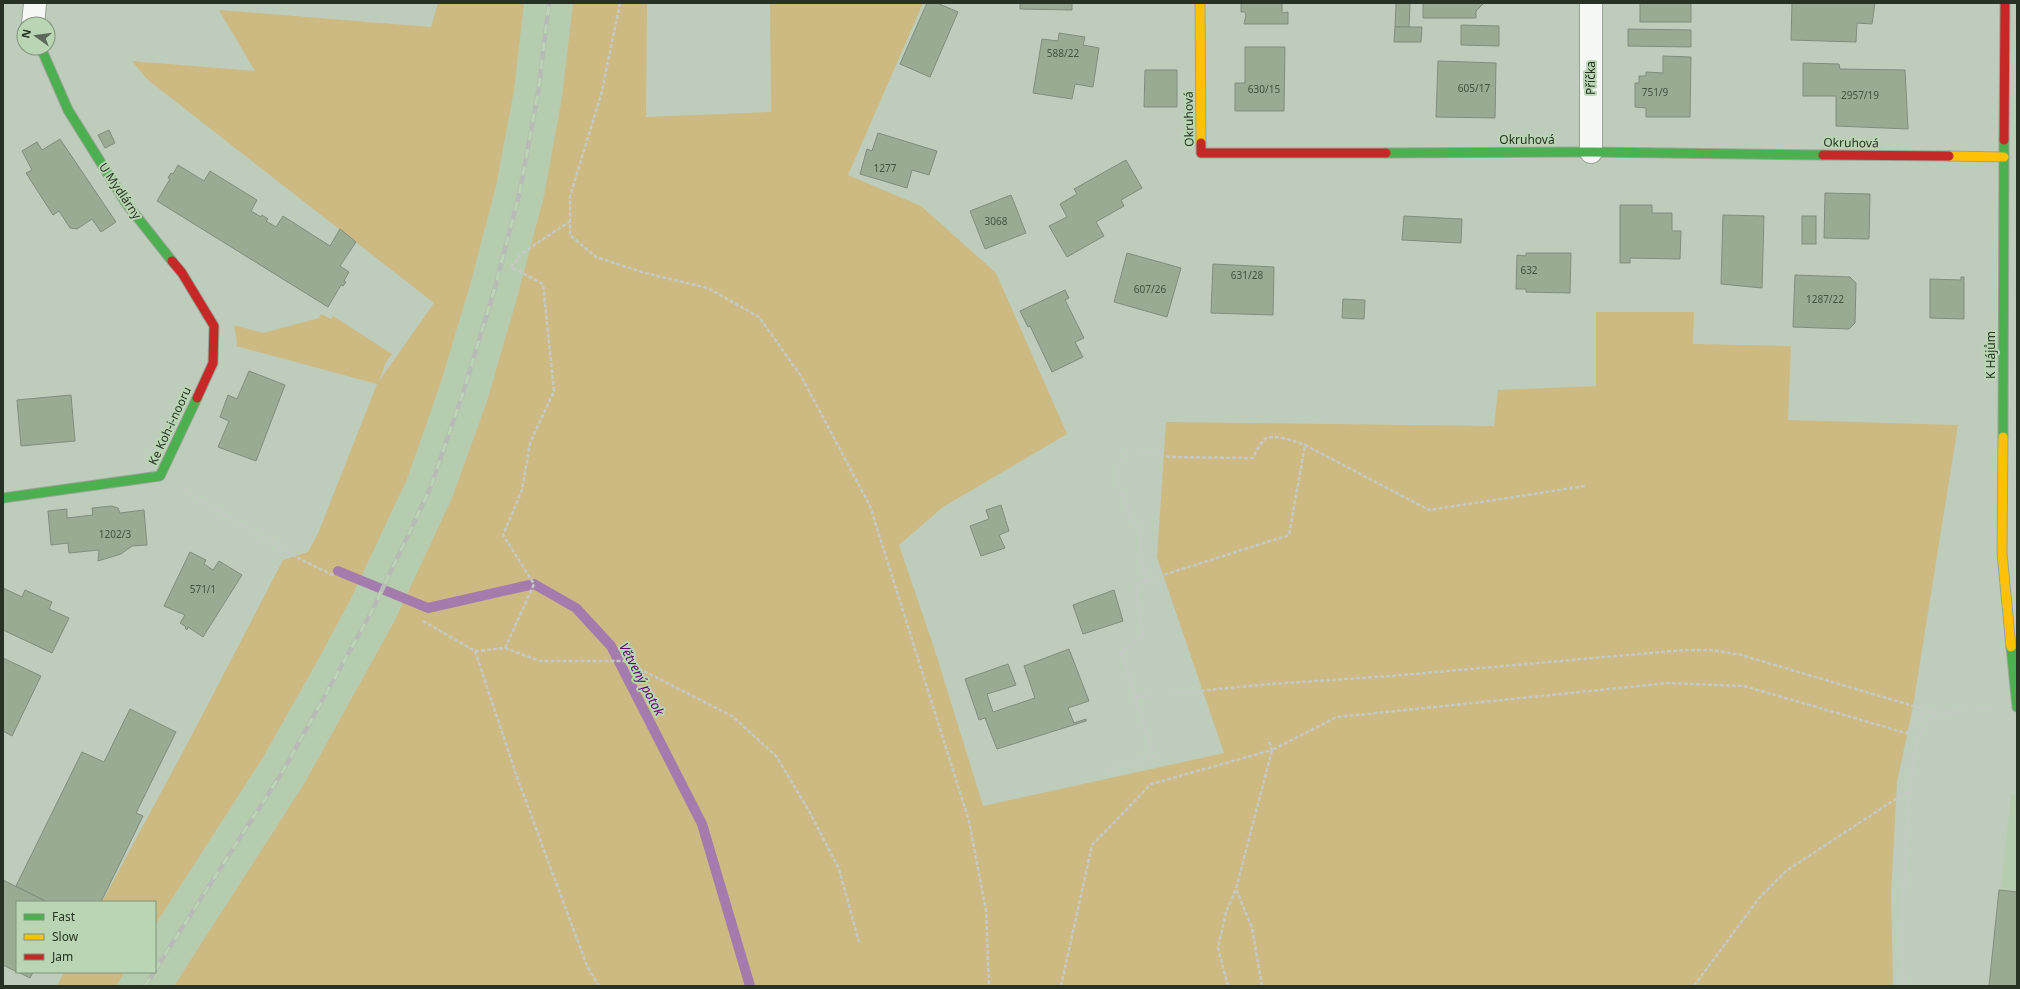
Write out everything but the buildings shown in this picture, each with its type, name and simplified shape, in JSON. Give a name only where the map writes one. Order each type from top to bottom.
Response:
[{"type":"street","points":[[34,16],[35,3]]},
{"type":"street","name":"Okruhová","points":[[1200,3],[1201,153],[1591,152],[2004,157]]},
{"type":"street","name":"Příčka","points":[[1591,3],[1591,152]]},
{"type":"street","name":"K Hájům","points":[[2005,3],[2002,553],[2017,706]]},
{"type":"street","name":"U Mydlárny","points":[[44,56],[68,110],[126,203],[182,273],[214,326]]},
{"type":"street","name":"Ke Koh-i-nooru","points":[[3,498],[160,476],[213,363],[214,326]]},
{"type":"path","points":[[620,3],[601,95],[570,196],[570,235],[596,256],[645,273],[708,288],[759,317],[802,376],[870,506],[969,821],[986,911],[988,986]]},
{"type":"path","points":[[504,648],[534,584],[503,535],[522,490],[530,443],[554,391],[543,284],[511,267],[522,253],[570,222]]},
{"type":"path","points":[[1146,580],[1141,562],[1141,533],[1129,513],[1117,482],[1118,470],[1123,455],[1130,448],[1170,457],[1253,458],[1264,439],[1269,437],[1292,440],[1305,445],[1429,510],[1585,486]]},
{"type":"path","points":[[1106,771],[1154,756],[1121,652],[1143,636],[1135,584],[1289,535],[1305,445]]},
{"type":"path","points":[[160,476],[294,556],[335,576]]},
{"type":"path","points":[[423,621],[476,651],[504,648],[540,661],[624,661],[732,716],[776,756],[808,808],[839,869],[859,942]]},
{"type":"path","points":[[1135,697],[1270,684],[1391,676],[1684,650],[1712,650],[1741,655],[1926,710],[1933,714],[2017,706]]},
{"type":"path","points":[[476,651],[518,780],[587,966],[598,986]]},
{"type":"path","points":[[1061,986],[1092,845],[1151,784],[1272,750],[1337,717],[1667,683],[1744,686],[1906,733],[1926,710]]},
{"type":"path","points":[[1905,986],[1901,938],[1908,791],[1916,739],[1933,714]]},
{"type":"path","points":[[1228,986],[1218,948],[1226,912],[1236,889],[1272,750],[1268,739]]},
{"type":"path","points":[[1694,986],[1759,898],[1786,871],[1908,791]]},
{"type":"path","points":[[1236,889],[1252,928],[1262,986]]},
{"type":"shaded area","points":[[438,3],[524,3],[514,90],[496,186],[470,285],[440,385],[407,479],[350,600],[262,759],[156,923],[156,901],[103,901],[194,731],[283,560],[308,552],[319,531],[377,384],[236,346],[237,342],[234,325],[263,333],[319,318],[321,314],[331,319],[333,316],[392,354],[386,362],[379,381],[434,303],[148,80],[132,61],[255,71],[219,10],[431,27]]},
{"type":"shaded area","points":[[524,3],[573,3],[562,97],[544,196],[517,298],[487,401],[452,498],[394,622],[304,784],[174,986],[116,986],[124,973],[156,973],[156,923],[262,759],[350,600],[407,479],[440,385],[470,285],[496,186],[514,90]]},
{"type":"shaded area","points":[[573,3],[647,3],[646,117],[771,112],[770,3],[923,3],[848,175],[921,206],[996,273],[1067,434],[943,507],[899,545],[936,654],[983,806],[1224,753],[1157,557],[1166,422],[1494,426],[1498,390],[1596,386],[1596,312],[1694,312],[1693,344],[1791,346],[1788,420],[1958,425],[1913,706],[1897,782],[1891,893],[1893,986],[174,986],[304,784],[394,622],[452,498],[487,401],[517,298],[544,196],[562,97]]},
{"type":"shaded area","points":[[2011,795],[2017,795],[2017,986],[1991,986]]},
{"type":"shaded area","points":[[64,973],[124,973],[116,986],[57,986]]},
{"type":"waterway","name":"Větvený potok","points":[[338,571],[428,608],[534,584],[576,608],[611,646],[702,824],[750,986]]},
{"type":"railway","points":[[156,968],[283,771],[372,611],[430,489],[463,393],[494,291],[520,191],[538,93],[549,3]]},
{"type":"railway","points":[[145,986],[153,973]]},
{"type":"traffic: fast","points":[[44,56],[68,110],[126,203],[172,261]]},
{"type":"traffic: fast","points":[[2003,437],[2004,140]]},
{"type":"traffic: fast","points":[[1386,153],[1591,152],[1823,155]]},
{"type":"traffic: fast","points":[[3,498],[160,476],[197,398]]},
{"type":"traffic: fast","points":[[2011,647],[2017,707]]},
{"type":"traffic: slow","points":[[1200,3],[1201,143]]},
{"type":"traffic: slow","points":[[1949,156],[2004,157]]},
{"type":"traffic: slow","points":[[2003,437],[2002,553],[2011,647]]},
{"type":"traffic: jam","points":[[2004,140],[2005,3]]},
{"type":"traffic: jam","points":[[1201,143],[1201,153],[1386,153]]},
{"type":"traffic: jam","points":[[1823,155],[1949,156]]},
{"type":"traffic: jam","points":[[172,261],[182,273],[214,326],[213,363],[197,398]]}]
